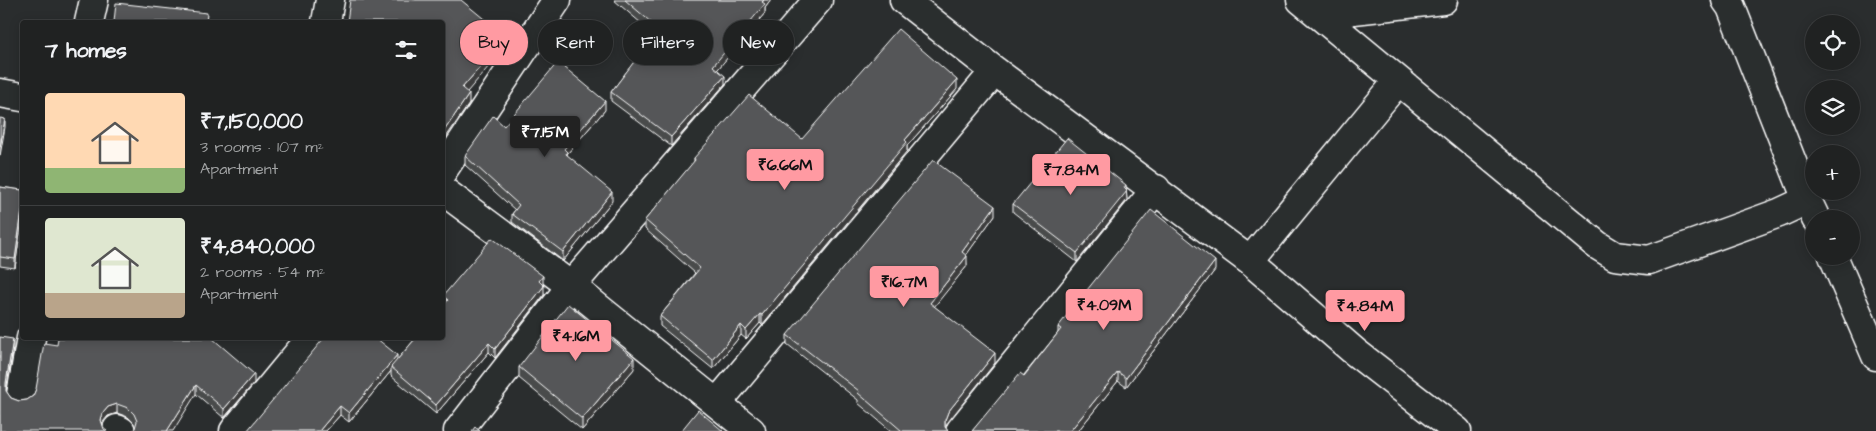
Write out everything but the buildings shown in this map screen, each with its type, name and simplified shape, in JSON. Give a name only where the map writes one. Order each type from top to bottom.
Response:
[{"type":"street","points":[[89,20],[94,0]]},
{"type":"street","points":[[326,20],[330,0]]},
{"type":"street","points":[[445,168],[557,0]]},
{"type":"street","points":[[458,431],[571,286],[818,0]]},
{"type":"street","points":[[904,0],[995,71],[1250,261],[1356,352],[1458,431]]},
{"type":"street","points":[[1310,7],[1443,0]]},
{"type":"street","points":[[1726,0],[1812,210]]},
{"type":"street","points":[[1310,7],[1597,245],[1615,256],[1648,260],[1779,213],[1805,211]]},
{"type":"street","points":[[717,403],[995,71]]},
{"type":"street","points":[[1250,261],[1398,81]]},
{"type":"street","points":[[0,93],[20,97]]},
{"type":"street","points":[[960,431],[1156,190]]},
{"type":"street","points":[[445,192],[571,286],[751,431]]},
{"type":"street","points":[[1837,265],[1876,356]]},
{"type":"street","points":[[21,395],[31,340]]},
{"type":"street","points":[[234,431],[309,340]]}]
